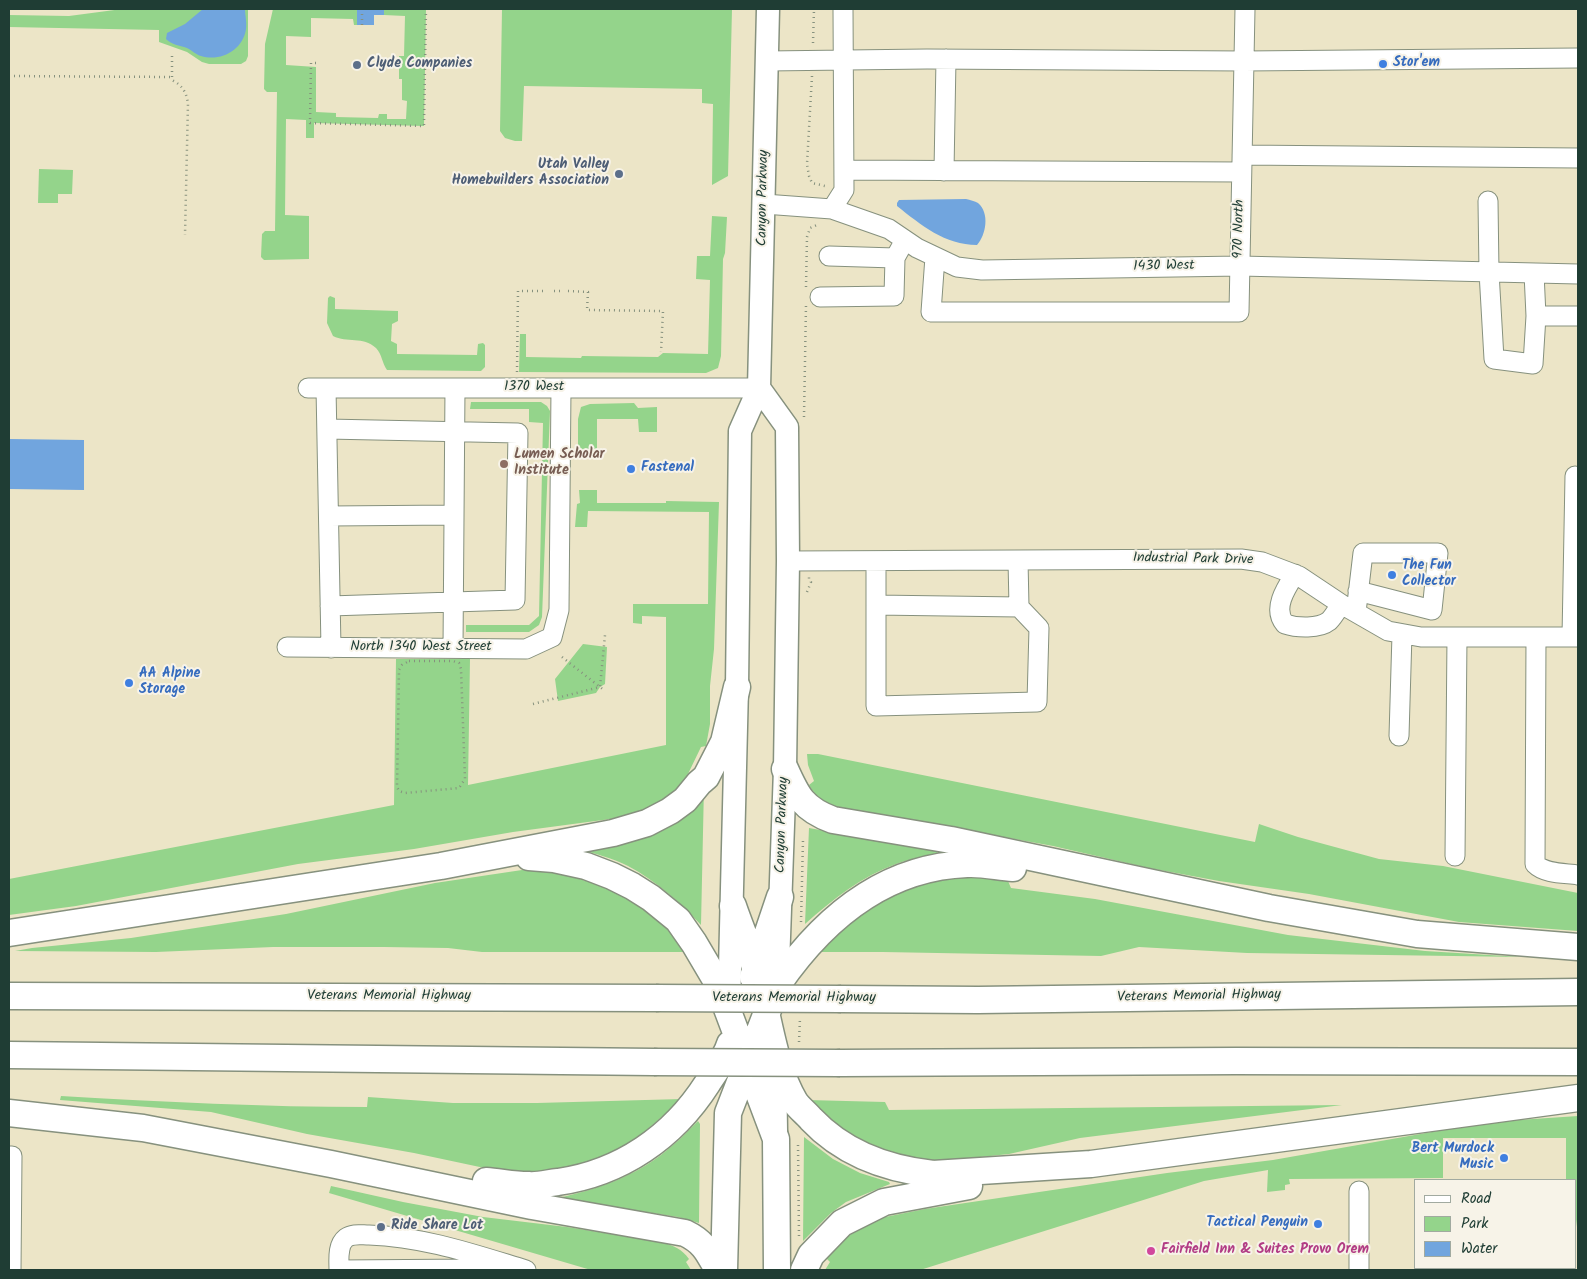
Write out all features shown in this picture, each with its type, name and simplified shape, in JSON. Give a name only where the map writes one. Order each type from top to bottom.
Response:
[{"type":"highway","points":[[9,933],[441,866],[614,833],[647,823],[670,811],[685,800],[706,777],[724,742],[737,687]]},
{"type":"highway","points":[[785,769],[800,800],[820,815],[833,820],[951,840],[1269,908],[1417,934],[1578,947]]},
{"type":"highway","points":[[441,866],[528,857],[554,859],[586,866],[612,876],[651,898],[678,920],[717,982],[735,1039],[787,1141]]},
{"type":"highway","points":[[331,1164],[529,1186],[579,1179],[623,1162],[647,1148],[668,1131],[695,1103],[735,1039],[766,1013],[777,986],[815,937],[846,908],[886,883],[908,874],[968,864],[1136,881]]},
{"type":"highway","points":[[724,1270],[728,1113],[735,1039],[780,897]]},
{"type":"highway","points":[[733,906],[756,970],[766,1013],[787,1049],[785,1081],[796,1103],[818,1126],[843,1145],[874,1162],[908,1171],[933,1174],[1091,1164]]},
{"type":"highway","name":"Veterans Memorial Highway","points":[[9,996],[978,1000],[1578,992]]},
{"type":"highway","points":[[9,1055],[840,1063],[1236,1060],[1578,1062]]},
{"type":"highway","points":[[804,1270],[811,1255],[842,1223],[884,1202],[1091,1164],[1578,1098]]},
{"type":"highway","points":[[9,1113],[142,1128],[331,1164],[532,1206],[684,1233],[697,1239],[718,1270]]},
{"type":"highway","name":"Canyon Parkway","points":[[777,1270],[787,1141]]},
{"type":"main road","name":"Canyon Parkway","points":[[735,1039],[733,906],[740,431],[759,388],[768,9]]},
{"type":"main road","name":"Canyon Parkway","points":[[759,388],[787,427],[788,561],[785,769],[777,986],[787,1049],[787,1141]]},
{"type":"street","points":[[829,216],[844,190],[843,9]]},
{"type":"street","name":"970 North","points":[[935,258],[931,312],[1239,312],[1245,9]]},
{"type":"street","points":[[767,61],[946,59],[1244,61],[1578,58]]},
{"type":"street","points":[[944,171],[946,59]]},
{"type":"street","points":[[844,170],[944,171],[1242,163],[1578,158]]},
{"type":"street","points":[[1488,201],[1489,272],[1494,359],[1533,364],[1536,316],[1534,273]]},
{"type":"street","name":"1430 West","points":[[764,204],[889,229],[935,258],[958,267],[982,270],[1240,266],[1578,274]]},
{"type":"street","points":[[811,294],[894,296],[894,258],[905,240]]},
{"type":"street","points":[[829,256],[894,258]]},
{"type":"street","points":[[1536,316],[1578,316]]},
{"type":"street","name":"1370 West","points":[[327,429],[317,388],[759,388]]},
{"type":"street","points":[[453,648],[455,388]]},
{"type":"street","name":"North 1340 West Street","points":[[287,647],[526,649],[552,636],[560,610],[561,388]]},
{"type":"street","points":[[330,606],[515,600],[518,433],[327,429],[328,516],[330,606],[331,648]]},
{"type":"street","points":[[1575,476],[1575,637]]},
{"type":"street","points":[[328,516],[454,515]]},
{"type":"street","points":[[1295,574],[1282,596],[1282,621],[1285,624],[1307,626],[1323,624],[1348,608],[1358,591],[1363,553],[1438,553],[1432,610],[1358,591]]},
{"type":"street","name":"Industrial Park Drive","points":[[788,561],[1241,559],[1262,562],[1295,574],[1388,631],[1421,637],[1575,637]]},
{"type":"street","points":[[876,561],[876,706],[1037,702],[1039,628],[1019,607],[1018,560]]},
{"type":"street","points":[[876,605],[1019,607]]},
{"type":"street","points":[[1399,736],[1402,634]]},
{"type":"street","points":[[1455,856],[1457,637]]},
{"type":"street","points":[[1536,637],[1535,864],[1549,871],[1578,875]]},
{"type":"street","points":[[9,1156],[12,1156],[10,1260]]},
{"type":"street","points":[[1359,1191],[1359,1270]]},
{"type":"street","points":[[499,1262],[474,1269],[339,1270],[339,1251],[341,1243],[347,1237],[353,1235],[413,1238],[499,1262],[526,1270]]},
{"type":"path","points":[[362,9],[362,25]]},
{"type":"path","points":[[316,63],[311,63],[310,123],[424,126],[426,9]]},
{"type":"path","points":[[814,9],[807,164],[808,176],[812,183],[825,186]]},
{"type":"path","points":[[172,56],[172,80],[180,84],[186,93],[188,104],[185,236]]},
{"type":"path","points":[[9,76],[172,77]]},
{"type":"path","points":[[804,417],[811,294],[807,238],[810,228],[829,216]]},
{"type":"path","points":[[517,374],[518,291],[546,291]]},
{"type":"path","points":[[554,291],[560,291]]},
{"type":"path","points":[[568,292],[588,292],[588,310],[663,311],[662,352]]},
{"type":"path","points":[[600,687],[605,634]]},
{"type":"path","points":[[562,657],[604,691]]},
{"type":"path","points":[[409,661],[453,661],[458,663],[461,669],[465,780],[459,788],[405,793],[400,791],[397,787],[399,670],[402,665],[409,661]]},
{"type":"path","points":[[533,704],[600,687]]},
{"type":"path","points":[[801,926],[803,839]]},
{"type":"path","points":[[787,1049],[800,1011]]},
{"type":"path","points":[[787,1141],[799,1237]]},
{"type":"green space","points":[[122,9],[248,9],[248,56],[246,61],[241,64],[209,64],[202,62],[187,52],[159,42],[159,30],[9,27],[9,15],[69,16]]},
{"type":"green space","points":[[273,9],[357,9],[357,25],[354,25],[353,19],[311,18],[311,37],[286,36],[286,65],[316,67],[316,112],[336,113],[336,117],[378,118],[379,114],[387,114],[387,119],[406,119],[407,101],[402,100],[402,79],[399,79],[399,56],[404,56],[405,16],[384,15],[384,9],[426,9],[424,126],[314,123],[314,138],[306,138],[306,120],[286,119],[285,215],[309,216],[309,259],[264,260],[261,257],[262,234],[265,231],[275,231],[277,92],[267,92],[264,89],[265,44]]},
{"type":"green space","points":[[502,9],[732,9],[728,176],[712,185],[713,104],[702,103],[702,89],[524,86],[522,141],[505,138],[500,131]]},
{"type":"green space","points":[[39,169],[73,170],[72,194],[58,194],[58,203],[38,203]]},
{"type":"green space","points":[[712,216],[727,217],[723,259],[721,356],[718,368],[706,373],[519,372],[520,334],[526,334],[526,357],[658,357],[663,353],[708,354],[710,280],[696,279],[697,256],[710,256]]},
{"type":"green space","points":[[330,296],[335,298],[335,309],[398,311],[398,321],[392,324],[391,341],[397,344],[397,354],[477,355],[478,344],[483,343],[485,345],[485,367],[481,371],[387,370],[378,350],[371,344],[333,336],[327,323],[328,298]]},
{"type":"green space","points":[[471,402],[541,402],[550,411],[542,617],[539,625],[529,632],[466,632],[466,625],[529,625],[539,616],[543,423],[529,422],[529,409],[470,409]]},
{"type":"green space","points":[[634,403],[638,408],[657,407],[657,432],[639,432],[638,419],[597,419],[597,449],[578,450],[578,419],[581,407],[590,404]]},
{"type":"green space","points":[[579,490],[597,490],[597,503],[719,502],[714,649],[710,686],[710,724],[706,746],[701,747],[687,776],[690,779],[682,788],[655,808],[618,818],[513,832],[414,849],[298,864],[76,906],[9,915],[9,879],[394,805],[396,659],[470,659],[468,785],[666,745],[666,617],[642,616],[642,624],[633,623],[633,604],[708,604],[709,512],[588,511],[587,527],[575,527],[577,504],[580,503]]},
{"type":"green space","points":[[583,644],[607,647],[605,684],[596,693],[558,701],[555,679]]},
{"type":"green space","points":[[807,754],[818,754],[1255,842],[1259,824],[1298,837],[1379,859],[1443,866],[1578,893],[1578,931],[1459,922],[1309,894],[1219,881],[1149,868],[1053,846],[833,806],[819,798],[809,785],[814,781],[808,765]]},
{"type":"green space","points":[[704,786],[701,925],[667,892],[648,878],[628,866],[580,849]]},
{"type":"green space","points":[[809,828],[938,851],[937,853],[896,864],[871,875],[837,897],[805,924]]},
{"type":"green space","points":[[522,870],[555,872],[607,887],[651,913],[690,952],[482,952],[448,948],[384,947],[273,947],[156,952],[15,951],[131,938],[286,914],[435,883]]},
{"type":"green space","points":[[978,877],[1008,881],[1011,888],[1095,899],[1288,935],[1425,951],[1522,957],[1247,953],[1139,947],[1101,956],[813,952],[854,916],[893,895],[913,886],[934,880]]},
{"type":"green space","points":[[61,1096],[214,1104],[367,1107],[368,1097],[453,1103],[682,1099],[640,1136],[604,1158],[550,1172],[508,1173],[414,1153],[307,1134],[211,1112],[60,1100]]},
{"type":"green space","points":[[807,1100],[885,1102],[889,1110],[1342,1105],[1080,1138],[1009,1154],[943,1161],[921,1161],[869,1146],[847,1134]]},
{"type":"green space","points":[[1578,1116],[1577,1220],[1577,1179],[1566,1179],[1566,1138],[1443,1138],[1443,1178],[1289,1179],[1290,1184],[1285,1185],[1285,1190],[1267,1192],[1268,1170],[1204,1181],[920,1270],[825,1270],[830,1262],[826,1258],[842,1240],[875,1219],[925,1209],[1167,1173],[1273,1160],[1443,1130],[1518,1120]]},
{"type":"green space","points":[[698,1121],[700,1124],[699,1223],[678,1217],[562,1199],[562,1197],[607,1184],[648,1164],[661,1155]]},
{"type":"green space","points":[[804,1137],[833,1159],[860,1173],[889,1182],[890,1184],[846,1202],[831,1213],[803,1241]]},
{"type":"green space","points":[[331,1186],[483,1217],[567,1227],[662,1242],[681,1250],[689,1259],[686,1262],[691,1270],[591,1270],[329,1193]]},
{"type":"water","points":[[203,9],[245,9],[246,26],[244,36],[241,43],[230,53],[216,57],[201,56],[166,39],[167,33],[185,24]]},
{"type":"water","points":[[357,9],[384,9],[384,15],[374,15],[374,25],[357,25]]},
{"type":"water","points":[[966,199],[978,203],[984,212],[983,236],[977,245],[954,242],[944,238],[924,227],[897,206],[899,200]]},
{"type":"water","points":[[9,439],[84,440],[84,490],[9,489]]},
{"type":"place","name":"Stor'em","points":[[1383,64]]},
{"type":"place","name":"Clyde Companies","points":[[357,65]]},
{"type":"place","name":"Utah Valley Homebuilders Association","points":[[619,174]]},
{"type":"place","name":"Lumen Scholar Institute","points":[[504,464]]},
{"type":"place","name":"Fastenal","points":[[631,469]]},
{"type":"place","name":"The Fun Collector","points":[[1392,575]]},
{"type":"place","name":"AA Alpine Storage","points":[[129,683]]},
{"type":"place","name":"Bert Murdock Music","points":[[1504,1158]]},
{"type":"place","name":"Tactical Penguin","points":[[1318,1224]]},
{"type":"place","name":"Ride Share Lot","points":[[381,1227]]},
{"type":"place","name":"Fairfield Inn & Suites Provo Orem","points":[[1151,1251]]}]
